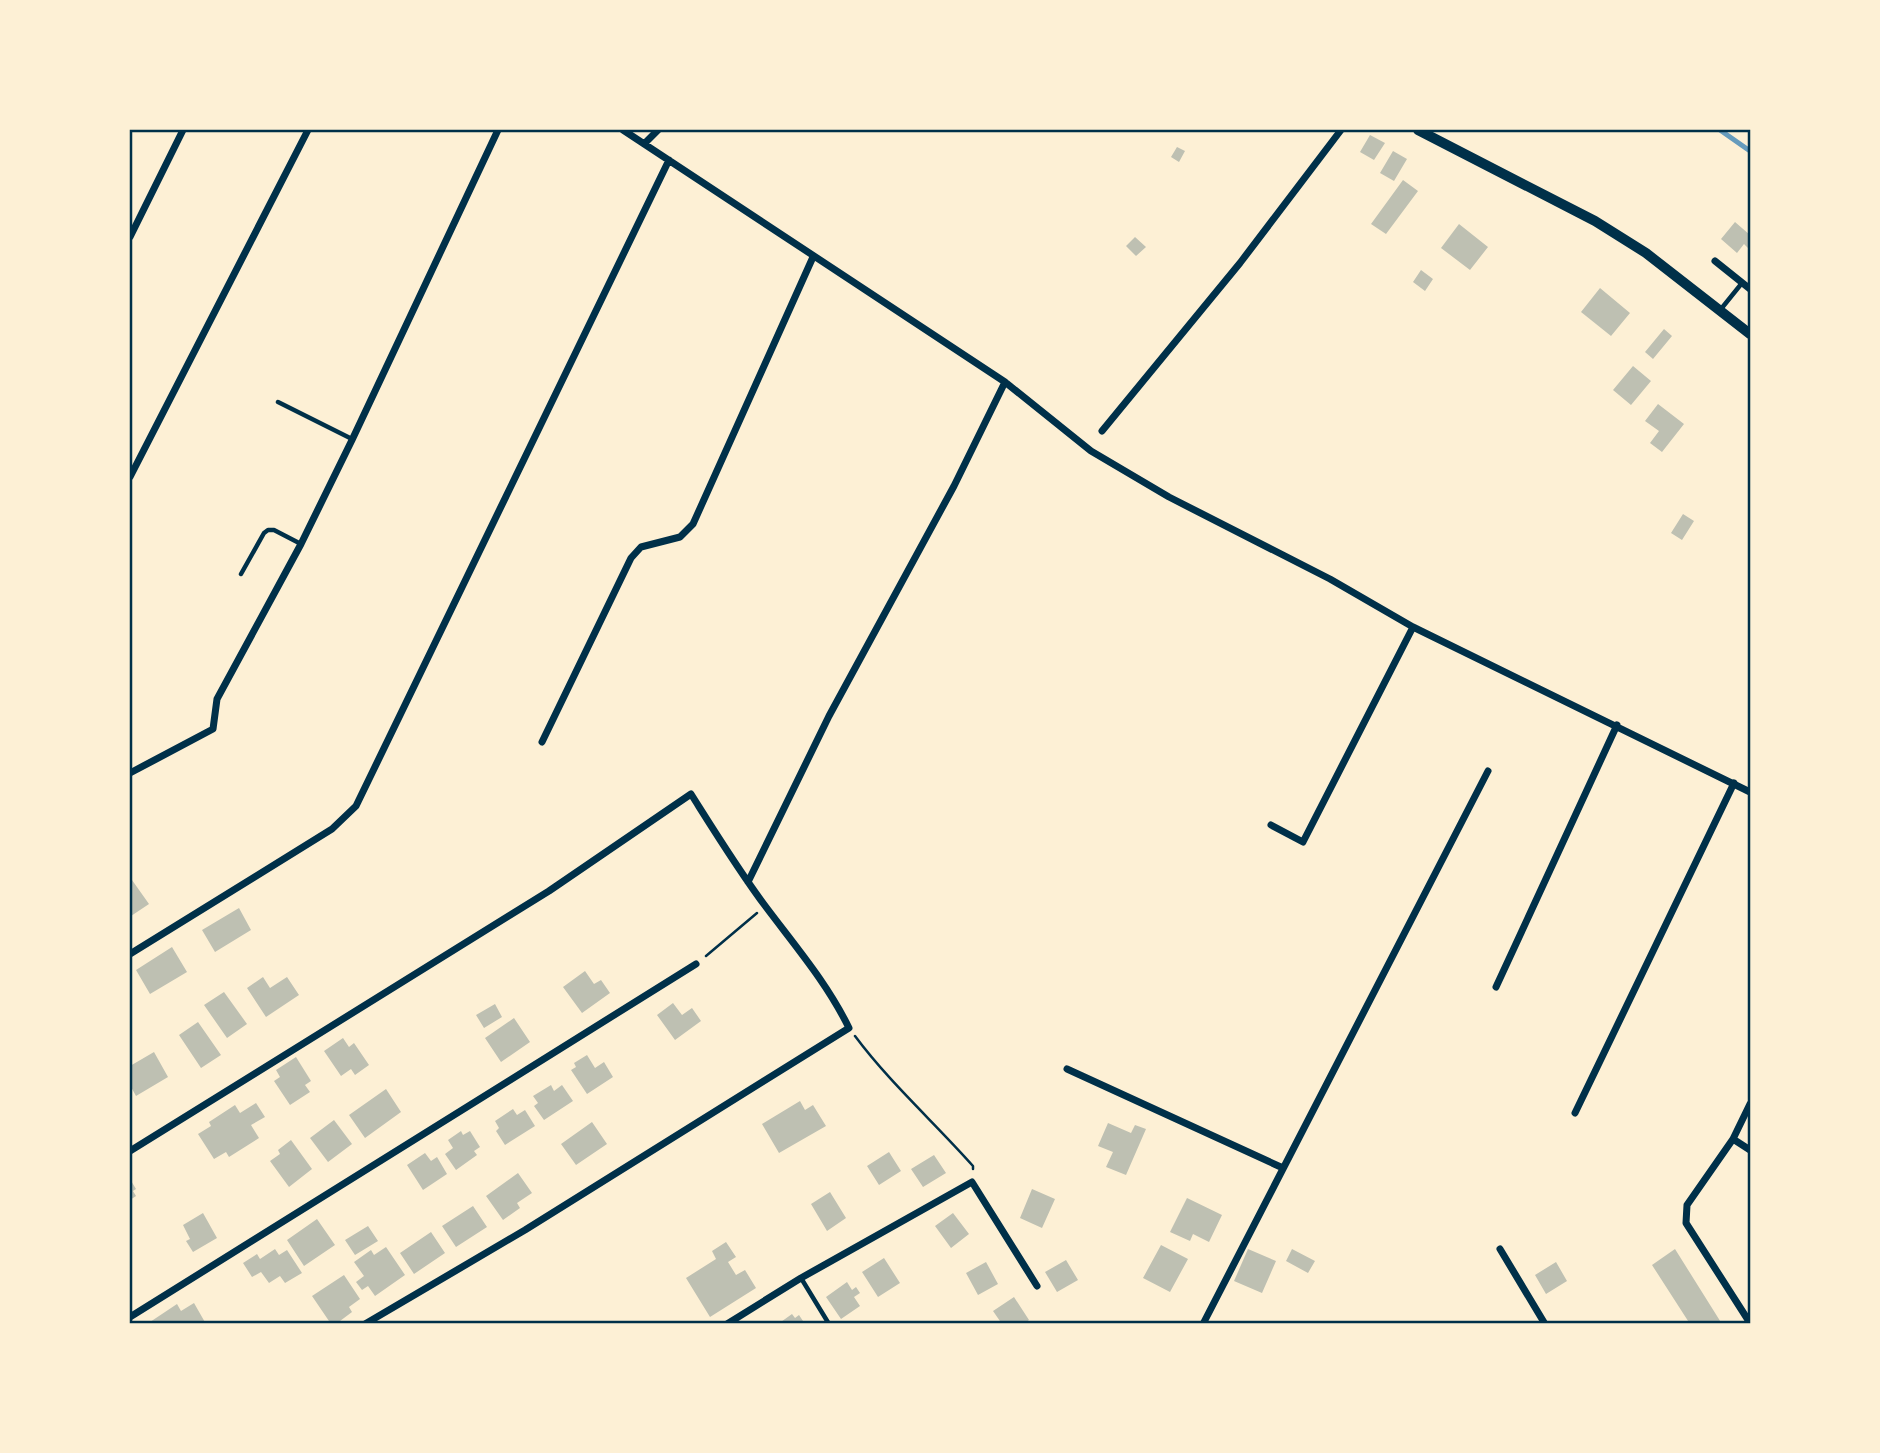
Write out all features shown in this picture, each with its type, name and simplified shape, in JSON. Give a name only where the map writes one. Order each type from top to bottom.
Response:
[{"type":"main road","points":[[1418,130],[1595,221],[1646,253],[1751,334]]},
{"type":"street","points":[[130,237],[183,130]]},
{"type":"street","points":[[130,477],[307,130]]},
{"type":"street","points":[[130,773],[213,729],[217,699],[301,544],[498,130]]},
{"type":"street","points":[[623,130],[1005,382],[1091,451],[1169,497],[1329,579],[1413,627],[1751,792]]},
{"type":"street","points":[[645,143],[658,130]]},
{"type":"street","points":[[1102,431],[1240,263],[1341,130]]},
{"type":"street","points":[[130,954],[332,829],[356,806],[670,160]]},
{"type":"street","points":[[542,742],[631,558],[641,547],[680,537],[692,524],[813,257]]},
{"type":"street","points":[[1715,261],[1751,289]]},
{"type":"street","points":[[748,881],[829,716],[954,486],[1005,382]]},
{"type":"street","points":[[1271,825],[1303,842],[1413,627]]},
{"type":"street","points":[[1496,987],[1617,725]]},
{"type":"street","points":[[1203,1324],[1488,771]]},
{"type":"street","points":[[1575,1113],[1734,783]]},
{"type":"street","points":[[130,1151],[549,891],[691,794],[765,906],[810,962],[835,1000],[849,1028],[525,1230],[365,1324]]},
{"type":"street","points":[[130,1317],[696,964]]},
{"type":"street","points":[[1067,1069],[1283,1168]]},
{"type":"street","points":[[1751,1104],[1733,1139],[1687,1205],[1686,1223],[1751,1323]]},
{"type":"street","points":[[1733,1139],[1751,1150]]},
{"type":"street","points":[[727,1324],[801,1278],[972,1182],[1037,1286]]},
{"type":"street","points":[[1500,1249],[1545,1324]]},
{"type":"lane","points":[[1720,310],[1743,282]]},
{"type":"lane","points":[[278,402],[352,440]]},
{"type":"lane","points":[[241,574],[268,530],[274,530],[301,544]]},
{"type":"lane","points":[[801,1278],[829,1324]]},
{"type":"path","points":[[696,964],[725,943],[765,906]]},
{"type":"path","points":[[849,1028],[875,1062],[973,1166],[972,1182]]},
{"type":"building","points":[[1370,135],[1385,143],[1374,160],[1360,152]]},
{"type":"building","points":[[1177,147],[1185,151],[1179,162],[1171,157]]},
{"type":"building","points":[[1393,151],[1407,159],[1394,181],[1380,173]]},
{"type":"building","points":[[1403,180],[1418,191],[1386,234],[1371,224]]},
{"type":"building","points":[[1735,222],[1750,235],[1750,250],[1744,244],[1737,253],[1721,239]]},
{"type":"building","points":[[1459,224],[1488,247],[1470,270],[1441,248]]},
{"type":"building","points":[[1135,237],[1146,247],[1136,256],[1126,246]]},
{"type":"building","points":[[1421,270],[1433,279],[1425,291],[1413,282]]},
{"type":"building","points":[[1600,288],[1630,313],[1611,336],[1581,312]]},
{"type":"building","points":[[1664,329],[1672,336],[1653,359],[1645,352]]},
{"type":"building","points":[[1633,366],[1651,381],[1631,405],[1613,390]]},
{"type":"building","points":[[1658,404],[1684,424],[1662,452],[1650,443],[1659,431],[1645,421]]},
{"type":"building","points":[[1683,514],[1694,521],[1682,540],[1671,533]]},
{"type":"building","points":[[132,880],[149,904],[131,916],[130,882]]},
{"type":"building","points":[[239,908],[251,930],[215,952],[202,930]]},
{"type":"building","points":[[172,947],[187,972],[150,994],[136,970]]},
{"type":"building","points":[[585,971],[594,984],[601,980],[610,993],[582,1013],[563,987]]},
{"type":"building","points":[[263,977],[270,988],[287,977],[299,995],[266,1017],[247,988]]},
{"type":"building","points":[[224,992],[247,1024],[227,1038],[204,1005]]},
{"type":"building","points":[[673,1003],[682,1015],[692,1008],[701,1021],[675,1040],[657,1015]]},
{"type":"building","points":[[495,1004],[502,1017],[484,1028],[476,1015]]},
{"type":"building","points":[[514,1018],[530,1042],[501,1062],[485,1038]]},
{"type":"building","points":[[198,1022],[221,1055],[201,1068],[179,1035]]},
{"type":"building","points":[[343,1038],[349,1047],[354,1043],[369,1065],[355,1075],[351,1069],[341,1076],[324,1051]]},
{"type":"building","points":[[154,1052],[168,1077],[136,1096],[130,1085],[130,1066]]},
{"type":"building","points":[[587,1055],[595,1068],[604,1062],[613,1077],[587,1094],[571,1070],[576,1067],[574,1063]]},
{"type":"building","points":[[296,1057],[311,1081],[305,1085],[310,1092],[290,1105],[274,1081],[280,1077],[276,1070]]},
{"type":"building","points":[[551,1085],[554,1091],[562,1085],[573,1101],[544,1120],[534,1106],[538,1103],[533,1096]]},
{"type":"building","points":[[386,1089],[401,1112],[365,1138],[349,1115]]},
{"type":"building","points":[[800,1101],[805,1110],[813,1105],[826,1126],[779,1153],[762,1124]]},
{"type":"building","points":[[256,1103],[265,1117],[251,1125],[259,1138],[229,1157],[226,1152],[214,1159],[198,1134],[211,1126],[209,1122],[235,1105],[240,1113]]},
{"type":"building","points":[[513,1109],[517,1115],[525,1110],[535,1126],[505,1145],[496,1131],[499,1128],[495,1121]]},
{"type":"building","points":[[334,1120],[352,1144],[328,1162],[310,1138]]},
{"type":"building","points":[[592,1122],[607,1144],[576,1165],[561,1144]]},
{"type":"building","points":[[1108,1123],[1131,1133],[1135,1125],[1146,1129],[1126,1175],[1106,1167],[1113,1152],[1098,1146]]},
{"type":"building","points":[[461,1131],[463,1135],[470,1131],[480,1147],[474,1151],[477,1155],[456,1170],[445,1154],[453,1148],[448,1140]]},
{"type":"building","points":[[291,1140],[312,1169],[289,1187],[270,1161],[280,1154],[278,1150]]},
{"type":"building","points":[[889,1152],[901,1171],[879,1185],[867,1166]]},
{"type":"building","points":[[425,1153],[431,1161],[437,1157],[447,1174],[423,1190],[407,1165]]},
{"type":"building","points":[[934,1155],[946,1173],[923,1187],[911,1169]]},
{"type":"building","points":[[518,1173],[532,1193],[517,1203],[520,1208],[503,1220],[486,1196]]},
{"type":"building","points":[[130,1179],[136,1189],[133,1191],[136,1196],[130,1200]]},
{"type":"building","points":[[1032,1189],[1055,1199],[1042,1228],[1020,1218]]},
{"type":"building","points":[[830,1192],[846,1218],[827,1231],[811,1204]]},
{"type":"building","points":[[1187,1198],[1222,1215],[1209,1242],[1193,1234],[1190,1241],[1170,1232]]},
{"type":"building","points":[[473,1206],[487,1227],[456,1247],[442,1226]]},
{"type":"building","points":[[203,1213],[217,1238],[193,1252],[186,1241],[190,1239],[183,1225]]},
{"type":"building","points":[[953,1213],[969,1234],[951,1248],[935,1226]]},
{"type":"building","points":[[317,1219],[335,1245],[304,1266],[287,1240]]},
{"type":"building","points":[[368,1226],[378,1241],[355,1255],[345,1240]]},
{"type":"building","points":[[431,1232],[445,1253],[414,1274],[400,1253]]},
{"type":"building","points":[[726,1242],[736,1257],[728,1262],[736,1275],[745,1270],[756,1288],[710,1317],[686,1278],[716,1259],[712,1251]]},
{"type":"building","points":[[1161,1245],[1188,1259],[1170,1292],[1143,1278]]},
{"type":"building","points":[[386,1247],[405,1275],[375,1296],[368,1286],[362,1290],[356,1282],[364,1276],[354,1262],[371,1250],[374,1255]]},
{"type":"building","points":[[275,1249],[279,1255],[287,1250],[302,1273],[285,1283],[280,1276],[269,1283],[261,1272],[252,1277],[243,1263],[257,1254],[260,1259]]},
{"type":"building","points":[[1248,1249],[1276,1261],[1262,1293],[1234,1281]]},
{"type":"building","points":[[1292,1249],[1315,1261],[1308,1273],[1286,1261]]},
{"type":"building","points":[[1675,1249],[1722,1324],[1690,1324],[1652,1265]]},
{"type":"building","points":[[884,1258],[900,1283],[878,1297],[862,1272]]},
{"type":"building","points":[[1066,1260],[1078,1280],[1057,1292],[1045,1272]]},
{"type":"building","points":[[986,1262],[998,1284],[978,1295],[966,1273]]},
{"type":"building","points":[[1556,1262],[1567,1281],[1546,1294],[1535,1275]]},
{"type":"building","points":[[344,1275],[360,1299],[349,1307],[352,1312],[336,1324],[331,1324],[312,1296]]},
{"type":"building","points":[[847,1282],[852,1290],[856,1287],[860,1293],[854,1297],[860,1306],[841,1319],[826,1297]]},
{"type":"building","points":[[1014,1297],[1029,1320],[1024,1324],[1002,1324],[993,1311]]},
{"type":"building","points":[[194,1303],[206,1324],[147,1324],[177,1304],[181,1311]]},
{"type":"building","points":[[792,1314],[795,1318],[799,1315],[805,1324],[778,1324]]},
{"type":"waterway","points":[[1720,130],[1750,151]]}]
